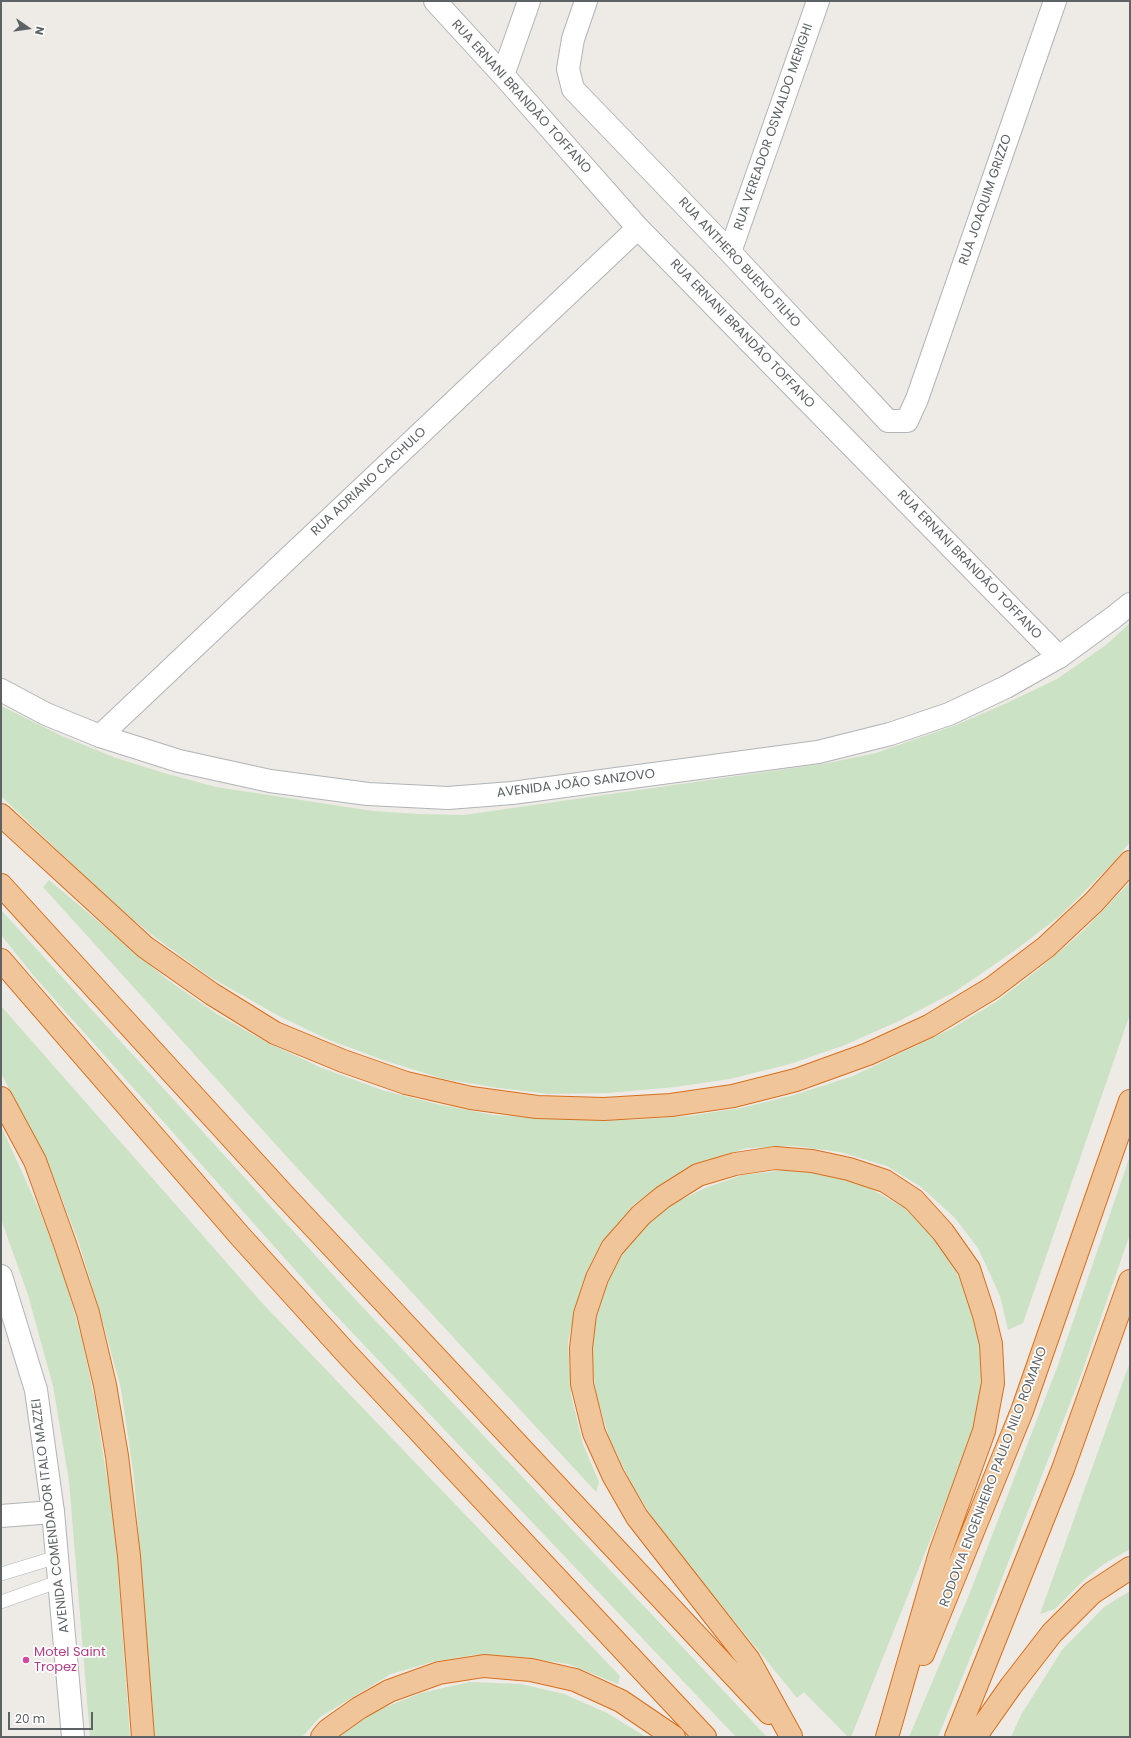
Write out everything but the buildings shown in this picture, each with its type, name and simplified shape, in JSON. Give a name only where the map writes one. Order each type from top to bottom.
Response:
[{"type":"highway","points":[[1,815],[145,947],[212,994],[275,1033],[343,1062],[406,1083],[471,1098],[537,1107],[604,1109],[671,1105],[733,1096],[796,1080],[868,1054],[929,1026],[992,988],[1046,947],[1094,902],[1130,862]]},
{"type":"highway","points":[[1,885],[284,1195],[791,1737]]},
{"type":"highway","points":[[1,960],[240,1236],[347,1354],[705,1737]]},
{"type":"highway","points":[[1,1098],[35,1161],[88,1313],[118,1456],[128,1548],[143,1737]]},
{"type":"highway","name":"RODOVIA ENGENHEIRO PAULO NILO ROMANO","points":[[888,1737],[962,1562],[1022,1411],[1130,1101]]},
{"type":"highway","points":[[791,1737],[748,1660],[637,1518],[613,1475],[594,1433],[582,1384],[581,1355],[584,1314],[597,1278],[612,1248],[641,1215],[663,1197],[698,1175],[735,1164],[774,1158],[812,1161],[849,1169],[886,1181],[914,1200],[944,1232],[970,1269],[991,1344],[993,1383],[984,1431],[940,1554],[888,1737]]},
{"type":"highway","points":[[956,1737],[1063,1469],[1130,1281]]},
{"type":"highway","points":[[976,1737],[1011,1686],[1052,1632],[1092,1593],[1130,1568]]},
{"type":"highway","points":[[322,1737],[328,1730],[359,1708],[389,1691],[439,1673],[484,1666],[531,1670],[575,1680],[621,1701],[674,1737]]},
{"type":"street","name":"RUA ERNANI BRANDÃO TOFFANO","points":[[435,1],[503,75],[638,228],[1059,657]]},
{"type":"street","points":[[503,75],[529,1]]},
{"type":"street","name":"RUA ANTHERO BUENO FILHO","points":[[586,1],[573,39],[568,69],[573,89],[730,252],[888,421],[907,421],[917,399]]},
{"type":"street","name":"RUA VEREADOR OSWALDO MERIGHI","points":[[730,252],[818,1]]},
{"type":"street","name":"RUA JOAQUIM GRIZZO","points":[[917,399],[1055,1]]},
{"type":"street","name":"RUA ADRIANO CACHULO","points":[[100,736],[638,228]]},
{"type":"street","name":"AVENIDA JOÃO SANZOVO","points":[[1,690],[46,714],[100,736],[179,761],[270,781],[368,794],[448,798],[512,793],[818,752],[890,734],[949,714],[1006,687],[1059,657],[1130,604]]},
{"type":"street","name":"AVENIDA COMENDADOR ITALO MAZZEI","points":[[1,1276],[36,1390],[53,1512],[73,1737]]},
{"type":"street","points":[[1,1516],[53,1512]]},
{"type":"lane","points":[[1,1574],[57,1556]]},
{"type":"lane","points":[[1,1602],[60,1581]]},
{"type":"green space","points":[[1130,623],[1130,842],[1112,864],[1060,916],[1014,951],[956,991],[901,1020],[845,1045],[790,1064],[730,1079],[675,1087],[609,1093],[549,1094],[498,1088],[444,1079],[389,1062],[329,1040],[277,1015],[210,977],[156,938],[115,905],[1,796],[1,706],[62,736],[116,758],[164,773],[216,787],[373,811],[464,815],[828,763],[876,753],[956,725],[1009,702],[1057,679],[1106,645]]},
{"type":"green space","points":[[49,880],[168,980],[217,1014],[264,1041],[322,1068],[382,1090],[437,1104],[493,1115],[559,1119],[631,1120],[688,1116],[741,1108],[794,1095],[853,1076],[951,1029],[996,1002],[1039,969],[1084,930],[1130,882],[1130,1014],[1023,1323],[1008,1330],[1000,1296],[978,1248],[954,1217],[921,1187],[887,1166],[840,1152],[794,1146],[747,1148],[700,1162],[667,1181],[634,1204],[612,1230],[594,1259],[577,1302],[568,1342],[571,1395],[583,1444],[599,1482],[596,1492],[287,1157],[43,887]]},
{"type":"green space","points":[[1,910],[355,1299],[767,1737],[736,1737],[328,1307],[33,975],[1,935]]},
{"type":"green space","points":[[1,1006],[263,1304],[620,1676],[618,1684],[568,1664],[522,1657],[474,1655],[432,1662],[391,1674],[320,1717],[302,1737],[155,1737],[134,1478],[121,1389],[79,1243],[53,1176],[1,1073]]},
{"type":"green space","points":[[1,1126],[41,1214],[65,1279],[81,1336],[94,1395],[115,1530],[130,1737],[90,1737],[69,1481],[53,1386],[28,1295],[1,1219]]},
{"type":"green space","points":[[1130,1156],[1130,1234],[1081,1375],[992,1604],[938,1737],[909,1737],[969,1595],[1058,1365]]},
{"type":"green space","points":[[785,1170],[826,1174],[867,1187],[905,1208],[936,1240],[956,1272],[972,1306],[979,1347],[981,1379],[978,1414],[962,1461],[851,1737],[848,1737],[804,1692],[797,1698],[658,1527],[630,1481],[609,1437],[596,1393],[590,1343],[596,1312],[613,1270],[632,1238],[663,1209],[705,1188],[743,1175]]},
{"type":"green space","points":[[1130,1362],[1130,1549],[1104,1564],[1085,1579],[1055,1609],[1040,1614]]},
{"type":"green space","points":[[1130,1591],[1130,1737],[1011,1737],[1021,1715],[1062,1650],[1104,1607]]},
{"type":"green space","points":[[469,1682],[521,1684],[564,1694],[607,1713],[646,1737],[339,1737],[376,1711],[421,1693]]},
{"type":"place","name":"Motel Saint Tropez","points":[[26,1660]]}]
